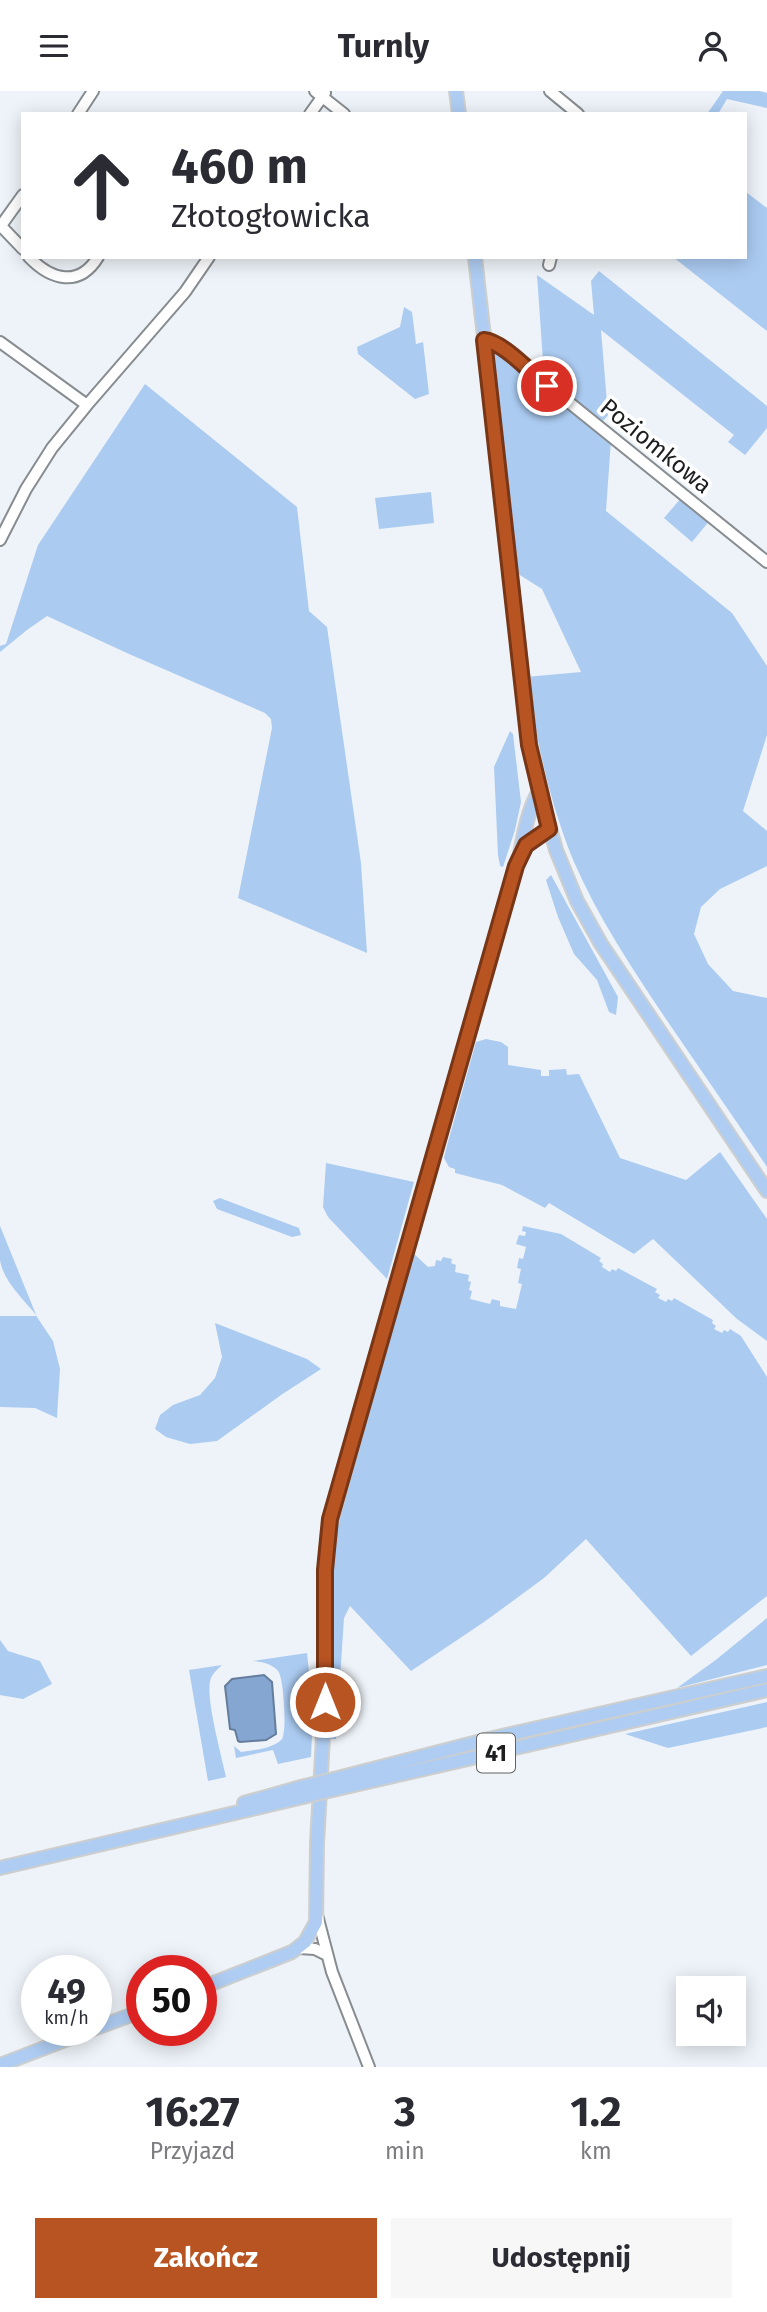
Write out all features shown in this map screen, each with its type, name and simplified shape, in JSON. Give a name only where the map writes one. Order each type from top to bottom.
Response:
[{"type":"main road","points":[[456,91],[459,112]]},
{"type":"main road","points":[[475,259],[527,732],[549,829],[577,901],[601,944],[767,1192]]},
{"type":"main road","points":[[217,1982],[299,1948],[314,1928],[317,1915],[317,1843],[325,1702],[325,1570],[328,1533],[524,835],[539,791]]},
{"type":"main road","points":[[524,835],[538,828],[549,829]]},
{"type":"main road","points":[[520,854],[526,845],[549,829]]},
{"type":"main road","points":[[520,854],[531,846],[538,845],[556,850]]},
{"type":"main road","name":"41","points":[[335,1784],[510,1734],[767,1677]]},
{"type":"main road","name":"41","points":[[0,1868],[335,1784],[767,1690]]},
{"type":"main road","name":"41","points":[[0,1860],[302,1792]]},
{"type":"main road","points":[[0,2065],[49,2046]]},
{"type":"street","points":[[79,112],[93,91]]},
{"type":"street","points":[[550,91],[576,112]]},
{"type":"street","points":[[311,112],[321,93],[343,112]]},
{"type":"street","points":[[21,198],[0,227],[21,247]]},
{"type":"street","points":[[32,259],[51,274],[65,278],[83,274],[96,259]]},
{"type":"street","points":[[0,540],[42,462],[87,405],[177,301],[208,259]]},
{"type":"street","name":"Poziomkowa","points":[[484,340],[491,341],[504,350],[767,562]]},
{"type":"street","points":[[0,342],[87,405]]},
{"type":"street","points":[[317,1915],[339,1991],[369,2067]]},
{"type":"street","points":[[299,1948],[315,1949],[327,1955]]},
{"type":"shaded area","points":[[723,91],[767,93],[767,108],[727,99],[719,112],[708,112]]},
{"type":"shaded area","points":[[747,193],[767,208],[767,331],[676,259],[747,259]]},
{"type":"shaded area","points":[[599,271],[767,406],[767,428],[745,455],[728,442],[734,435],[601,330],[608,415],[603,421],[544,376],[537,275],[594,315],[591,281]]},
{"type":"shaded area","points":[[404,307],[412,312],[416,344],[423,342],[429,394],[415,399],[358,354],[357,347],[400,327]]},
{"type":"shaded area","points":[[494,348],[611,440],[606,511],[732,613],[767,666],[767,735],[743,811],[767,831],[767,866],[720,889],[701,907],[694,934],[708,964],[733,991],[767,998],[767,1167],[617,944],[594,904],[565,839],[539,747],[526,677],[581,672],[542,589],[515,572],[490,352]]},
{"type":"shaded area","points":[[145,384],[297,507],[309,611],[327,627],[361,863],[367,953],[238,898],[272,728],[271,719],[265,713],[47,616],[0,652],[0,646],[6,644],[38,545]]},
{"type":"shaded area","points":[[431,492],[434,523],[379,529],[375,498]]},
{"type":"shaded area","points":[[682,497],[710,520],[692,542],[664,518]]},
{"type":"shaded area","points":[[510,731],[513,734],[521,802],[503,867],[500,866],[498,855],[494,767]]},
{"type":"shaded area","points":[[551,875],[618,997],[616,1015],[609,1012],[597,980],[574,954],[546,880]]},
{"type":"shaded area","points":[[486,1039],[501,1042],[508,1047],[508,1065],[541,1070],[541,1076],[549,1076],[549,1070],[566,1069],[567,1075],[579,1074],[620,1158],[686,1180],[720,1152],[767,1219],[767,1341],[737,1319],[653,1239],[634,1254],[549,1203],[545,1208],[502,1185],[455,1173],[455,1169],[449,1167],[444,1158],[476,1042]]},
{"type":"shaded area","points":[[326,1163],[414,1182],[387,1279],[328,1217],[323,1207]]},
{"type":"shaded area","points":[[220,1198],[299,1228],[301,1235],[292,1237],[217,1209],[213,1201]]},
{"type":"shaded area","points":[[0,1226],[36,1315],[15,1290],[2,1268]]},
{"type":"shaded area","points":[[523,1226],[561,1234],[601,1258],[599,1261],[603,1264],[602,1267],[610,1272],[618,1268],[657,1289],[655,1292],[660,1295],[658,1298],[666,1302],[674,1298],[713,1320],[712,1323],[716,1326],[714,1329],[722,1333],[730,1329],[741,1336],[767,1377],[767,1596],[691,1656],[586,1539],[544,1578],[411,1671],[350,1606],[344,1618],[336,1739],[330,1739],[330,1565],[335,1524],[412,1252],[428,1267],[435,1266],[436,1260],[441,1261],[443,1257],[452,1259],[451,1263],[456,1265],[455,1272],[469,1275],[469,1290],[472,1291],[470,1299],[490,1304],[492,1299],[500,1301],[500,1306],[516,1309],[522,1284],[518,1283],[521,1269],[517,1268],[519,1258],[523,1259],[526,1247],[516,1244],[519,1235],[525,1236]]},
{"type":"shaded area","points":[[0,1316],[37,1316],[53,1341],[60,1369],[57,1418],[35,1408],[0,1407]]},
{"type":"shaded area","points":[[215,1323],[307,1359],[321,1369],[217,1441],[190,1444],[166,1437],[155,1429],[160,1415],[173,1405],[200,1395],[215,1378],[222,1357]]},
{"type":"shaded area","points":[[767,1618],[767,1665],[677,1688],[717,1659]]},
{"type":"shaded area","points":[[0,1640],[8,1651],[40,1661],[52,1684],[23,1699],[0,1695]]},
{"type":"shaded area","points":[[307,1653],[313,1711],[311,1757],[278,1764],[273,1750],[236,1758],[234,1746],[241,1752],[263,1748],[278,1742],[284,1734],[282,1684],[278,1671],[253,1661]]},
{"type":"shaded area","points":[[222,1665],[214,1673],[209,1686],[214,1726],[226,1777],[208,1781],[189,1670]]},
{"type":"shaded area","points":[[264,1675],[272,1682],[276,1734],[266,1740],[240,1742],[235,1730],[230,1729],[225,1686],[232,1679]]},
{"type":"shaded area","points":[[767,1702],[767,1727],[668,1748],[625,1734]]},
{"type":"route","points":[[325,1702],[325,1570],[330,1519],[516,866],[526,845],[549,829],[529,745],[484,340],[491,341],[504,350],[547,386]]}]
